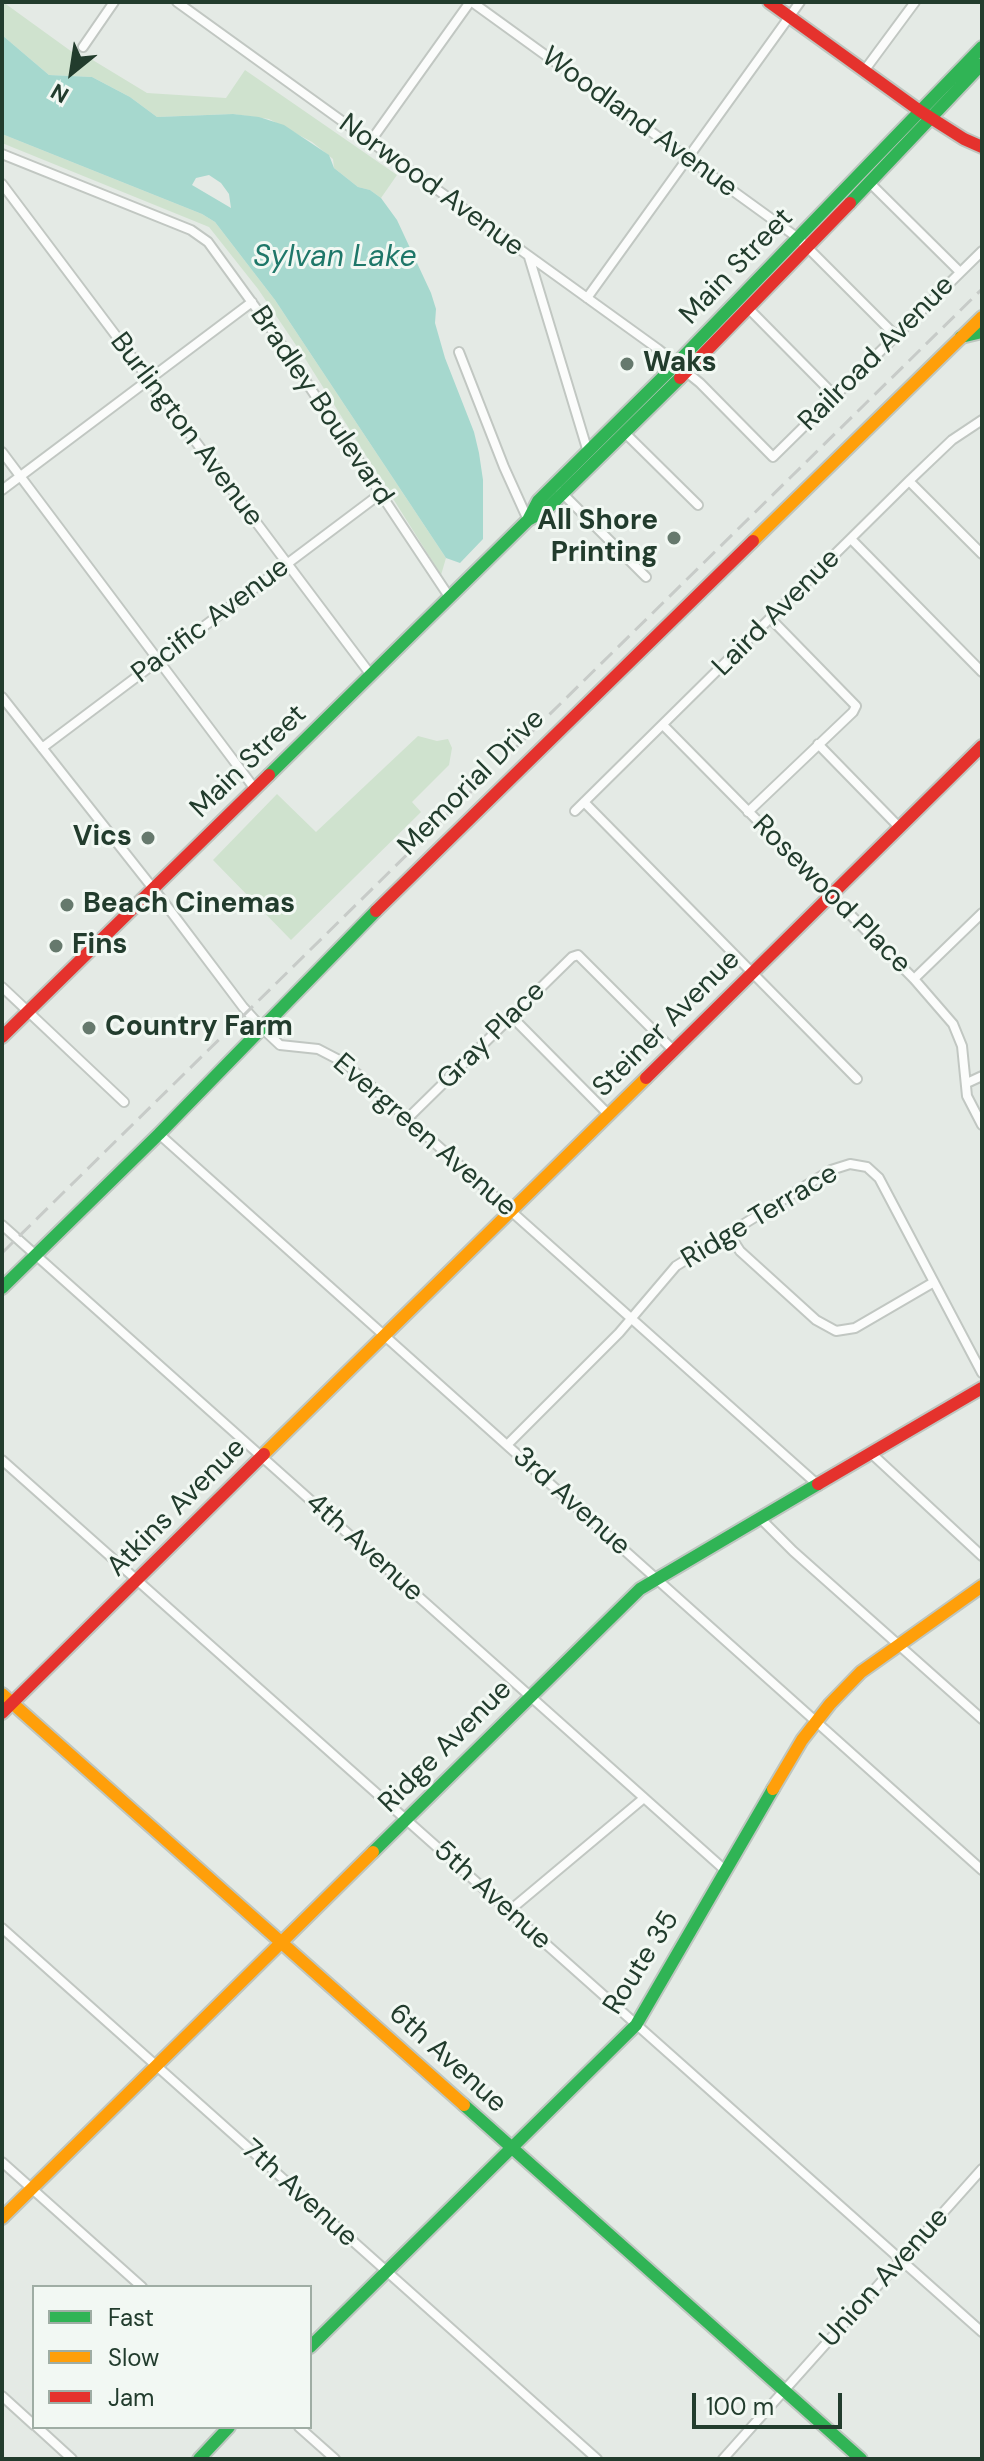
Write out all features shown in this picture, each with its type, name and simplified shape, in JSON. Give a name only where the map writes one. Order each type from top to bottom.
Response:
[{"type":"main road","points":[[769,2],[926,114],[982,147]]},
{"type":"main road","name":"Main Street","points":[[2,1037],[528,520],[546,510],[588,452],[749,309],[802,242],[870,183],[982,47]]},
{"type":"main road","name":"Main Street","points":[[558,490],[624,432],[681,367],[926,114],[982,64]]},
{"type":"main road","name":"Memorial Drive","points":[[2,1288],[159,1134],[341,945],[982,317]]},
{"type":"main road","points":[[961,337],[982,332]]},
{"type":"main road","name":"Steiner Avenue","points":[[385,1336],[982,746]]},
{"type":"main road","name":"Atkins Avenue","points":[[2,1713],[385,1336]]},
{"type":"main road","name":"Ridge Avenue","points":[[2,2218],[640,1589],[982,1388]]},
{"type":"main road","name":"Route 35","points":[[312,2345],[636,2025],[816,1721],[861,1672],[982,1586]]},
{"type":"main road","name":"6th Avenue","points":[[2,1694],[861,2459]]},
{"type":"main road","points":[[199,2459],[227,2429]]},
{"type":"street","points":[[83,47],[114,2]]},
{"type":"street","name":"Norwood Avenue","points":[[177,2],[681,367],[773,457]]},
{"type":"street","points":[[370,142],[471,2]]},
{"type":"street","name":"Woodland Avenue","points":[[471,2],[802,242],[896,336]]},
{"type":"street","points":[[587,298],[800,2]]},
{"type":"street","points":[[864,71],[915,2]]},
{"type":"street","name":"Bradley Boulevard","points":[[2,154],[200,235],[252,302],[450,598]]},
{"type":"street","points":[[870,183],[960,272]]},
{"type":"street","name":"Burlington Avenue","points":[[2,184],[371,675]]},
{"type":"street","name":"Railroad Avenue","points":[[773,457],[982,251]]},
{"type":"street","points":[[529,257],[588,452]]},
{"type":"street","points":[[2,490],[252,302]]},
{"type":"street","points":[[749,309],[835,396]]},
{"type":"street","points":[[459,352],[528,520]]},
{"type":"street","name":"Laird Avenue","points":[[575,811],[909,481],[952,440],[982,420]]},
{"type":"street","points":[[624,432],[698,505]]},
{"type":"street","points":[[2,452],[255,789]]},
{"type":"street","points":[[909,481],[982,554]]},
{"type":"street","points":[[558,490],[646,577]]},
{"type":"street","name":"Pacific Avenue","points":[[42,748],[380,494]]},
{"type":"street","points":[[851,539],[982,672]]},
{"type":"street","points":[[748,812],[856,706],[771,619]]},
{"type":"street","name":"Evergreen Avenue","points":[[2,697],[262,1028],[280,1045],[318,1049],[334,1055],[818,1485]]},
{"type":"street","name":"Rosewood Place","points":[[663,725],[914,979],[953,1024],[958,1034],[967,1096],[982,1125]]},
{"type":"street","points":[[818,744],[900,828]]},
{"type":"street","points":[[584,802],[857,1079]]},
{"type":"street","points":[[914,979],[982,913]]},
{"type":"street","name":"Gray Place","points":[[407,1119],[572,957],[578,955],[674,1051]]},
{"type":"street","points":[[2,987],[124,1102]]},
{"type":"street","points":[[512,1017],[609,1115]]},
{"type":"street","points":[[967,1083],[982,1076]]},
{"type":"street","name":"3rd Avenue","points":[[159,1134],[982,1870]]},
{"type":"street","name":"Ridge Terrace","points":[[507,1445],[619,1333],[676,1266],[831,1170],[850,1164],[867,1167],[879,1178],[982,1373]]},
{"type":"street","name":"4th Avenue","points":[[2,1225],[726,1871]]},
{"type":"street","points":[[729,1234],[740,1251],[816,1320],[836,1331],[855,1328],[934,1282]]},
{"type":"street","points":[[872,1454],[982,1556]]},
{"type":"street","name":"5th Avenue","points":[[2,1460],[982,2332]]},
{"type":"street","points":[[760,1518],[982,1719]]},
{"type":"street","points":[[509,1911],[644,1798]]},
{"type":"street","name":"7th Avenue","points":[[2,1928],[597,2459]]},
{"type":"street","points":[[2,2162],[140,2285]]},
{"type":"street","name":"Union Avenue","points":[[723,2459],[982,2169]]},
{"type":"street","points":[[2,2396],[32,2423]]},
{"type":"street","points":[[38,2429],[72,2459]]},
{"type":"street","points":[[301,2429],[335,2459]]},
{"type":"green space","points":[[3,2],[86,62],[91,59],[147,93],[226,98],[245,70],[397,175],[381,198],[370,190],[358,187],[334,168],[333,159],[312,142],[269,119],[233,114],[157,117],[130,97],[92,77],[49,75],[2,35]]},
{"type":"green space","points":[[2,134],[202,214],[215,222],[275,300],[446,558],[441,575],[306,360],[258,289],[209,227],[2,143]]},
{"type":"green space","points":[[418,736],[437,741],[448,739],[452,748],[449,765],[412,802],[421,812],[291,940],[213,860],[277,794],[316,832]]},
{"type":"water","name":"Sylvan Lake","points":[[2,35],[49,75],[92,77],[130,97],[157,117],[233,114],[259,117],[284,125],[329,155],[334,168],[358,187],[370,190],[381,198],[397,220],[431,293],[436,309],[435,323],[445,358],[474,432],[483,480],[483,539],[460,563],[446,558],[275,300],[215,222],[202,214],[2,134]],"holes":[[[209,175],[221,183],[229,194],[231,208],[192,185],[196,178]]]},
{"type":"railway","points":[[2,1253],[982,289]]},
{"type":"traffic: fast","points":[[528,520],[538,501],[676,364],[982,47]]},
{"type":"traffic: fast","points":[[850,203],[982,64]]},
{"type":"traffic: fast","points":[[961,337],[982,332]]},
{"type":"traffic: fast","points":[[269,775],[528,520],[546,510],[680,378]]},
{"type":"traffic: fast","points":[[2,1288],[159,1134],[376,911]]},
{"type":"traffic: fast","points":[[373,1852],[640,1589],[818,1484]]},
{"type":"traffic: fast","points":[[312,2345],[636,2025],[773,1789]]},
{"type":"traffic: fast","points":[[464,2105],[861,2459]]},
{"type":"traffic: fast","points":[[199,2459],[227,2429]]},
{"type":"traffic: slow","points":[[753,541],[982,317]]},
{"type":"traffic: slow","points":[[264,1454],[646,1078]]},
{"type":"traffic: slow","points":[[773,1789],[802,1740],[830,1704],[861,1672],[982,1586]]},
{"type":"traffic: slow","points":[[2,1694],[464,2105]]},
{"type":"traffic: slow","points":[[2,2218],[373,1852]]},
{"type":"traffic: jam","points":[[769,2],[920,111],[982,147]]},
{"type":"traffic: jam","points":[[680,378],[850,203]]},
{"type":"traffic: jam","points":[[376,911],[753,541]]},
{"type":"traffic: jam","points":[[646,1078],[982,746]]},
{"type":"traffic: jam","points":[[2,1037],[269,775]]},
{"type":"traffic: jam","points":[[818,1484],[982,1388]]},
{"type":"traffic: jam","points":[[2,1713],[264,1454]]},
{"type":"place","name":"Waks","points":[[627,364]]},
{"type":"place","name":"All Shore Printing","points":[[674,538]]},
{"type":"place","name":"Vics","points":[[148,838]]},
{"type":"place","name":"Beach Cinemas","points":[[67,905]]},
{"type":"place","name":"Fins","points":[[56,946]]},
{"type":"place","name":"Country Farm","points":[[89,1028]]}]
